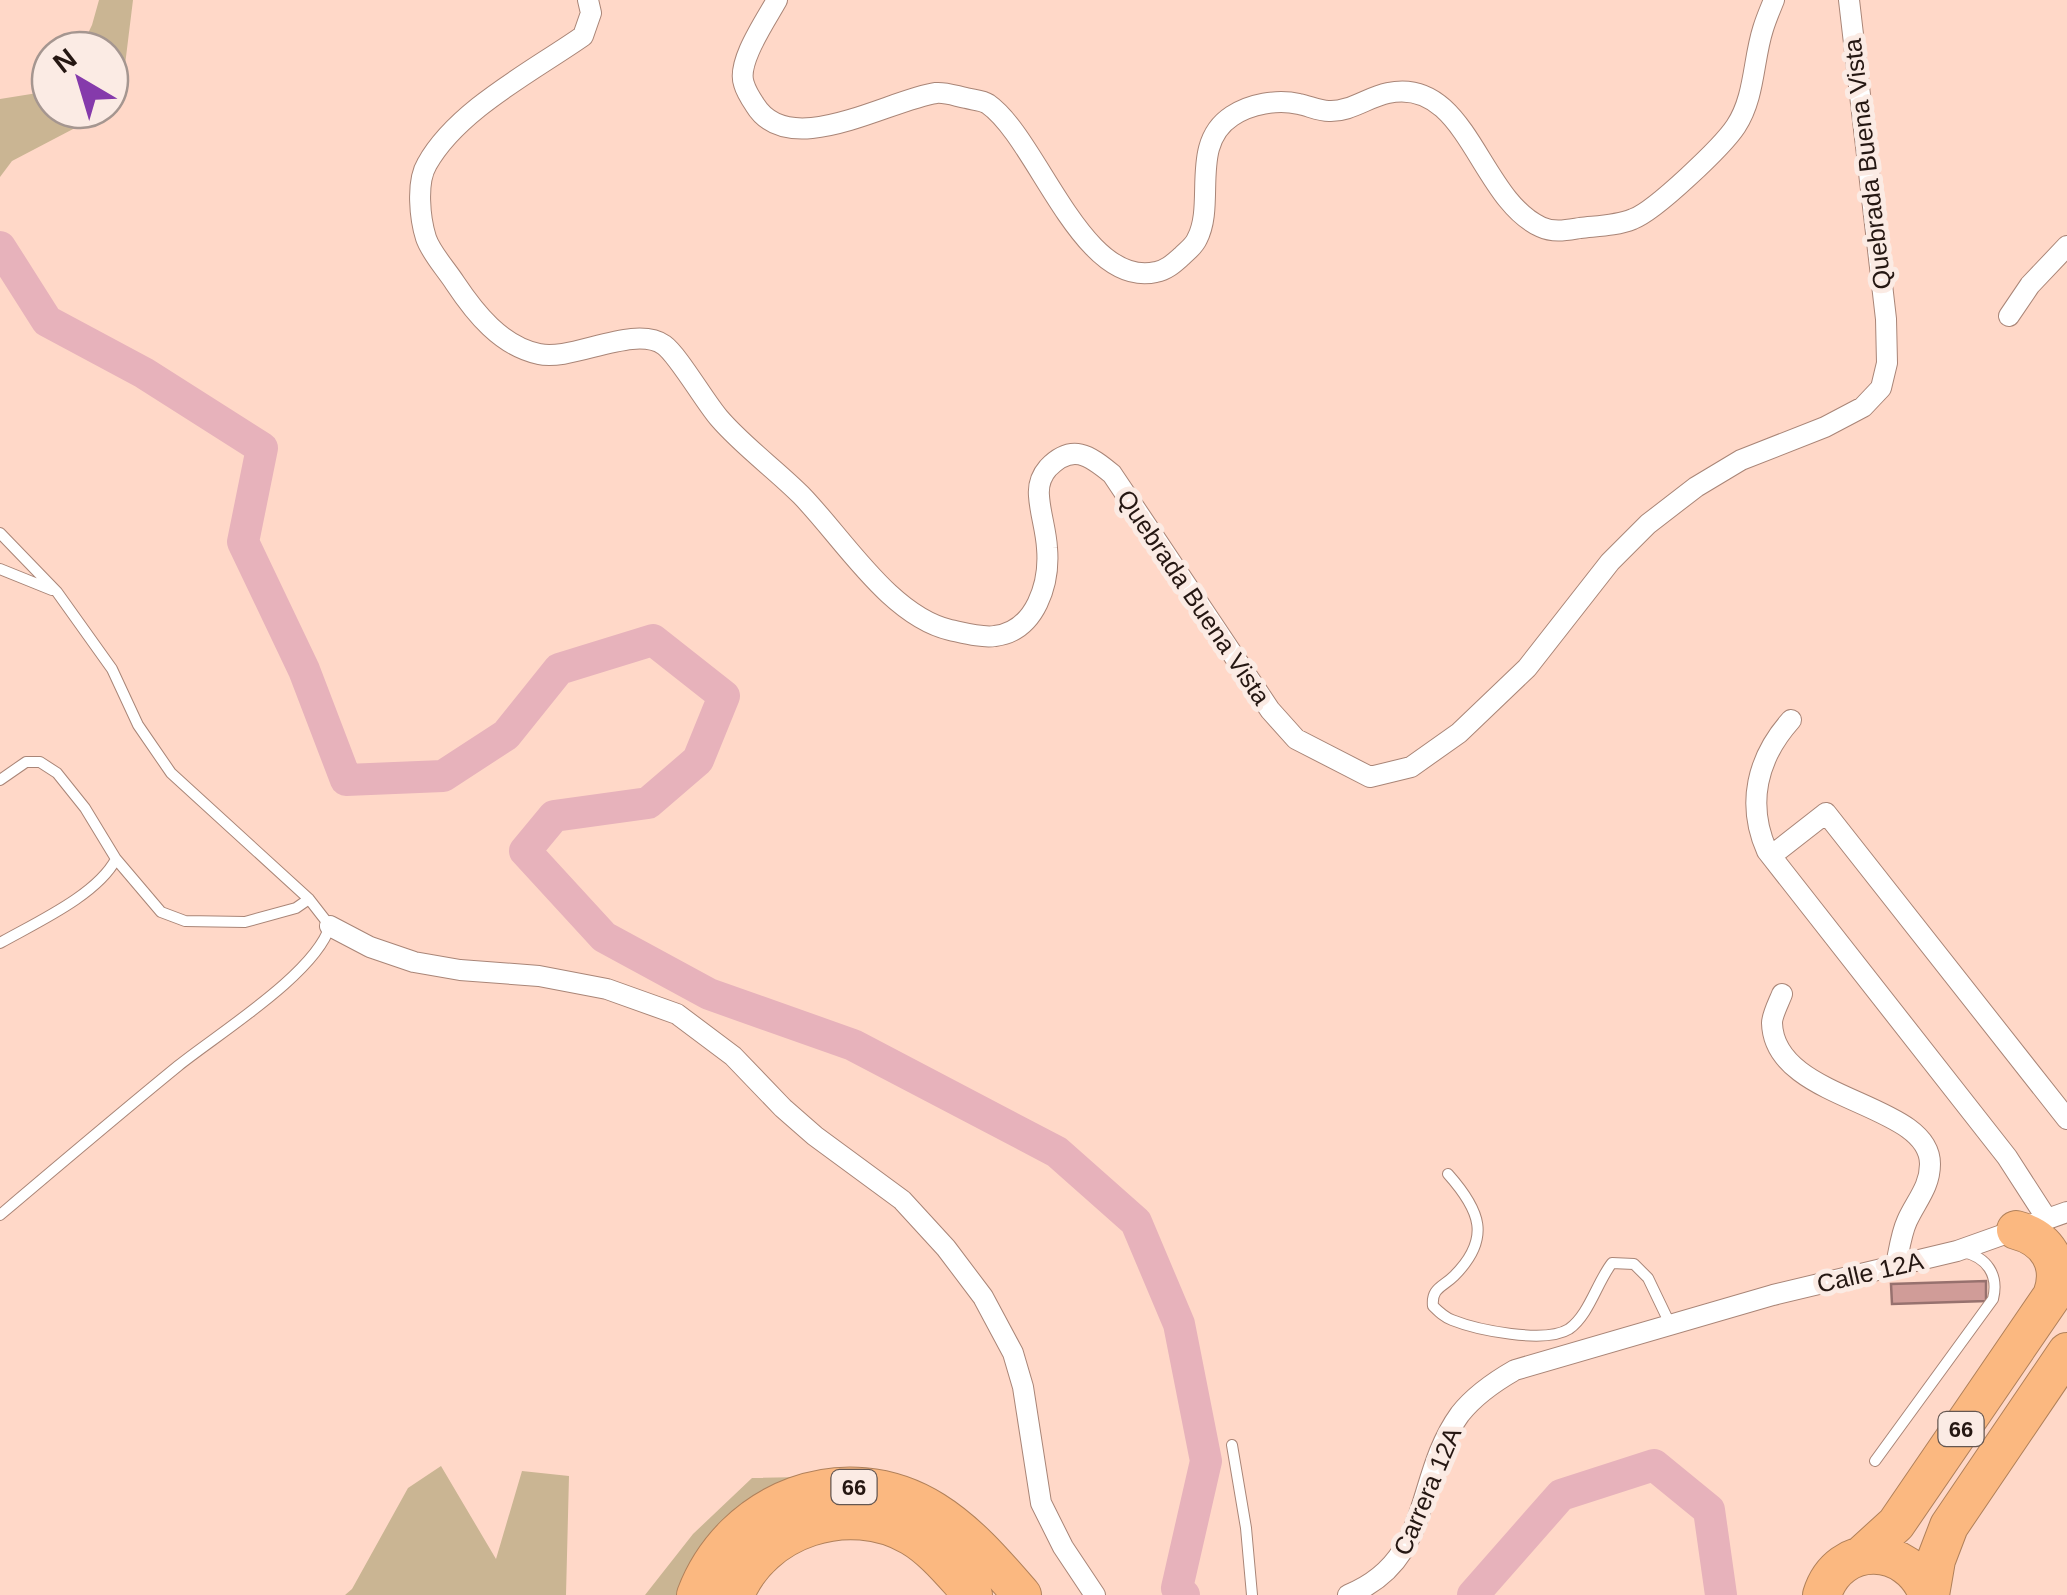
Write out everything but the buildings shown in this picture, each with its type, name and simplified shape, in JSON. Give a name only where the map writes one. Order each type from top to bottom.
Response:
[{"type":"highway","points":[[2043,1220],[2035,1237],[2050,1251],[2060,1285]]},
{"type":"highway","name":"66","points":[[1862,1555],[1896,1524],[2060,1285]]},
{"type":"highway","name":"66","points":[[1929,1595],[1936,1560],[1949,1526],[2067,1352]]},
{"type":"highway","name":"66","points":[[696,1595],[720,1549],[744,1526],[786,1498],[806,1490],[842,1485],[902,1496],[932,1509],[975,1544],[1022,1595]]},
{"type":"highway","name":"66","points":[[735,1595],[741,1580],[766,1552],[794,1532],[826,1521],[872,1520],[912,1536],[973,1595]]},
{"type":"highway","points":[[1821,1593],[1832,1574],[1846,1562],[1862,1555],[1880,1554],[1912,1568],[1929,1595]]},
{"type":"street","name":"Quebrada Buena Vista","points":[[588,0],[591,13],[584,36],[462,121],[425,166],[420,190],[426,240],[468,302],[503,339],[541,356],[638,338],[664,345],[720,419],[802,496],[879,583],[916,616],[947,630],[991,637],[1008,633],[1029,618],[1039,602],[1046,576],[1048,550],[1038,492],[1042,475],[1059,456],[1093,458],[1112,474],[1270,710],[1296,739],[1370,777],[1411,767],[1459,733],[1527,668],[1610,562],[1648,524],[1696,487],[1740,460],[1825,427],[1863,407],[1881,388],[1887,363],[1886,319],[1849,0]]},
{"type":"street","points":[[777,0],[742,67],[743,83],[758,111],[786,128],[809,130],[938,92],[986,103],[1022,141],[1047,186],[1085,238],[1108,260],[1138,273],[1157,272],[1172,265],[1196,243],[1202,227],[1203,176],[1210,144],[1229,117],[1260,104],[1295,102],[1327,112],[1343,110],[1389,92],[1424,93],[1449,111],[1502,194],[1540,227],[1556,231],[1638,218],[1666,198],[1736,126],[1750,94],[1762,30],[1774,0]]},
{"type":"street","points":[[2009,316],[2030,284],[2063,258]]},
{"type":"street","points":[[1790,720],[1763,762],[1755,793],[1757,824],[1770,856],[2008,1157],[2043,1220]]},
{"type":"street","points":[[1770,856],[1826,813],[2067,1119]]},
{"type":"street","points":[[330,926],[370,948],[414,962],[607,988],[678,1014],[732,1056],[815,1136],[902,1200],[946,1248],[983,1297],[1013,1353],[1023,1387],[1040,1503],[1095,1595]]},
{"type":"street","points":[[1782,994],[1772,1022],[1780,1048],[1800,1072],[1842,1097],[1893,1118],[1919,1138],[1930,1161],[1926,1189],[1906,1222],[1896,1265]]},
{"type":"street","name":"Calle 12A","points":[[1671,1326],[1774,1295],[1957,1252],[2043,1220]]},
{"type":"street","name":"Carrera 12A","points":[[1348,1595],[1378,1580],[1402,1555],[1453,1426],[1482,1390],[1515,1370],[1671,1326]]},
{"type":"lane","points":[[0,534],[57,592],[112,669],[138,725],[172,773],[310,899],[330,926],[324,943],[293,977],[0,1215]]},
{"type":"lane","points":[[0,569],[57,592]]},
{"type":"lane","points":[[0,780],[26,762],[40,762],[56,772],[116,859],[161,912],[185,921],[245,922],[296,908],[310,899]]},
{"type":"lane","points":[[0,943],[89,892],[107,876],[116,859]]},
{"type":"lane","points":[[1448,1174],[1468,1197],[1480,1222],[1475,1246],[1454,1276],[1434,1291],[1433,1306],[1447,1319],[1534,1337],[1568,1329],[1589,1303],[1599,1279],[1612,1262],[1634,1264],[1648,1278],[1671,1326]]},
{"type":"lane","points":[[1874,1461],[1992,1299],[1995,1280],[1987,1264],[1974,1254],[1957,1252]]},
{"type":"lane","points":[[1232,1445],[1252,1595]]},
{"type":"shaded area","points":[[99,0],[133,0],[129,30],[90,30]]},
{"type":"shaded area","points":[[30,94],[30,130],[71,130],[12,161],[0,177],[0,99]]},
{"type":"shaded area","points":[[441,1466],[496,1559],[522,1471],[569,1476],[566,1595],[345,1595],[408,1488]]},
{"type":"shaded area","points":[[804,1477],[683,1595],[645,1595],[693,1534],[752,1478]]},
{"type":"waterway","points":[[0,247],[47,321],[144,373],[262,448],[243,542],[304,670],[346,780],[443,776],[506,735],[559,669],[653,640],[724,696],[698,760],[648,803],[554,816],[525,851],[604,937],[709,994],[853,1045],[1057,1152],[1136,1222],[1179,1324],[1206,1461],[1177,1588],[1184,1595]]},
{"type":"waterway","points":[[1473,1595],[1561,1495],[1654,1465],[1709,1510],[1721,1595]]}]
